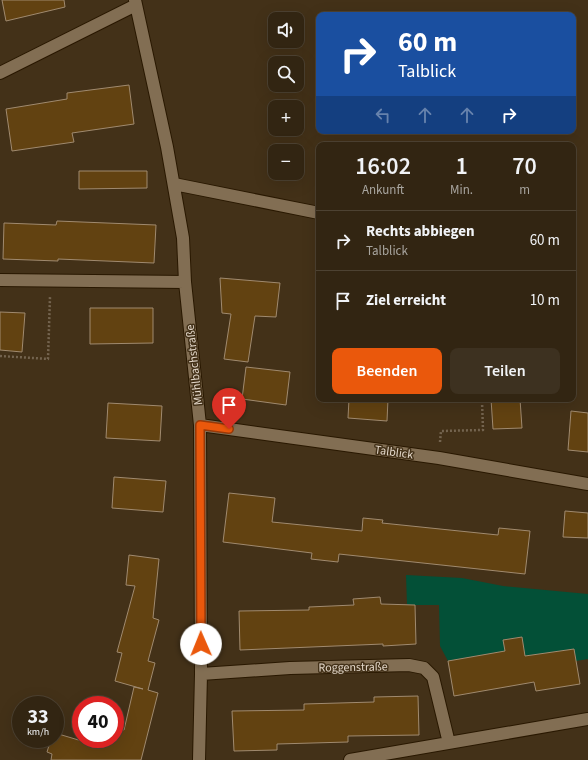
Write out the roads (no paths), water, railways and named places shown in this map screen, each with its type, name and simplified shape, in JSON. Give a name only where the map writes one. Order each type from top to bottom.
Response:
[{"type":"street","points":[[0,73],[135,2]]},
{"type":"street","name":"Mühlbachstraße","points":[[135,2],[166,140],[183,238],[185,282],[200,425],[200,760]]},
{"type":"street","points":[[174,184],[316,212]]},
{"type":"street","points":[[0,280],[185,282]]},
{"type":"street","name":"Talblick","points":[[200,425],[439,458],[588,484]]},
{"type":"street","name":"Roggenstraße","points":[[201,674],[290,668],[409,665],[424,668],[433,678],[449,743]]},
{"type":"street","points":[[350,760],[588,719]]}]
